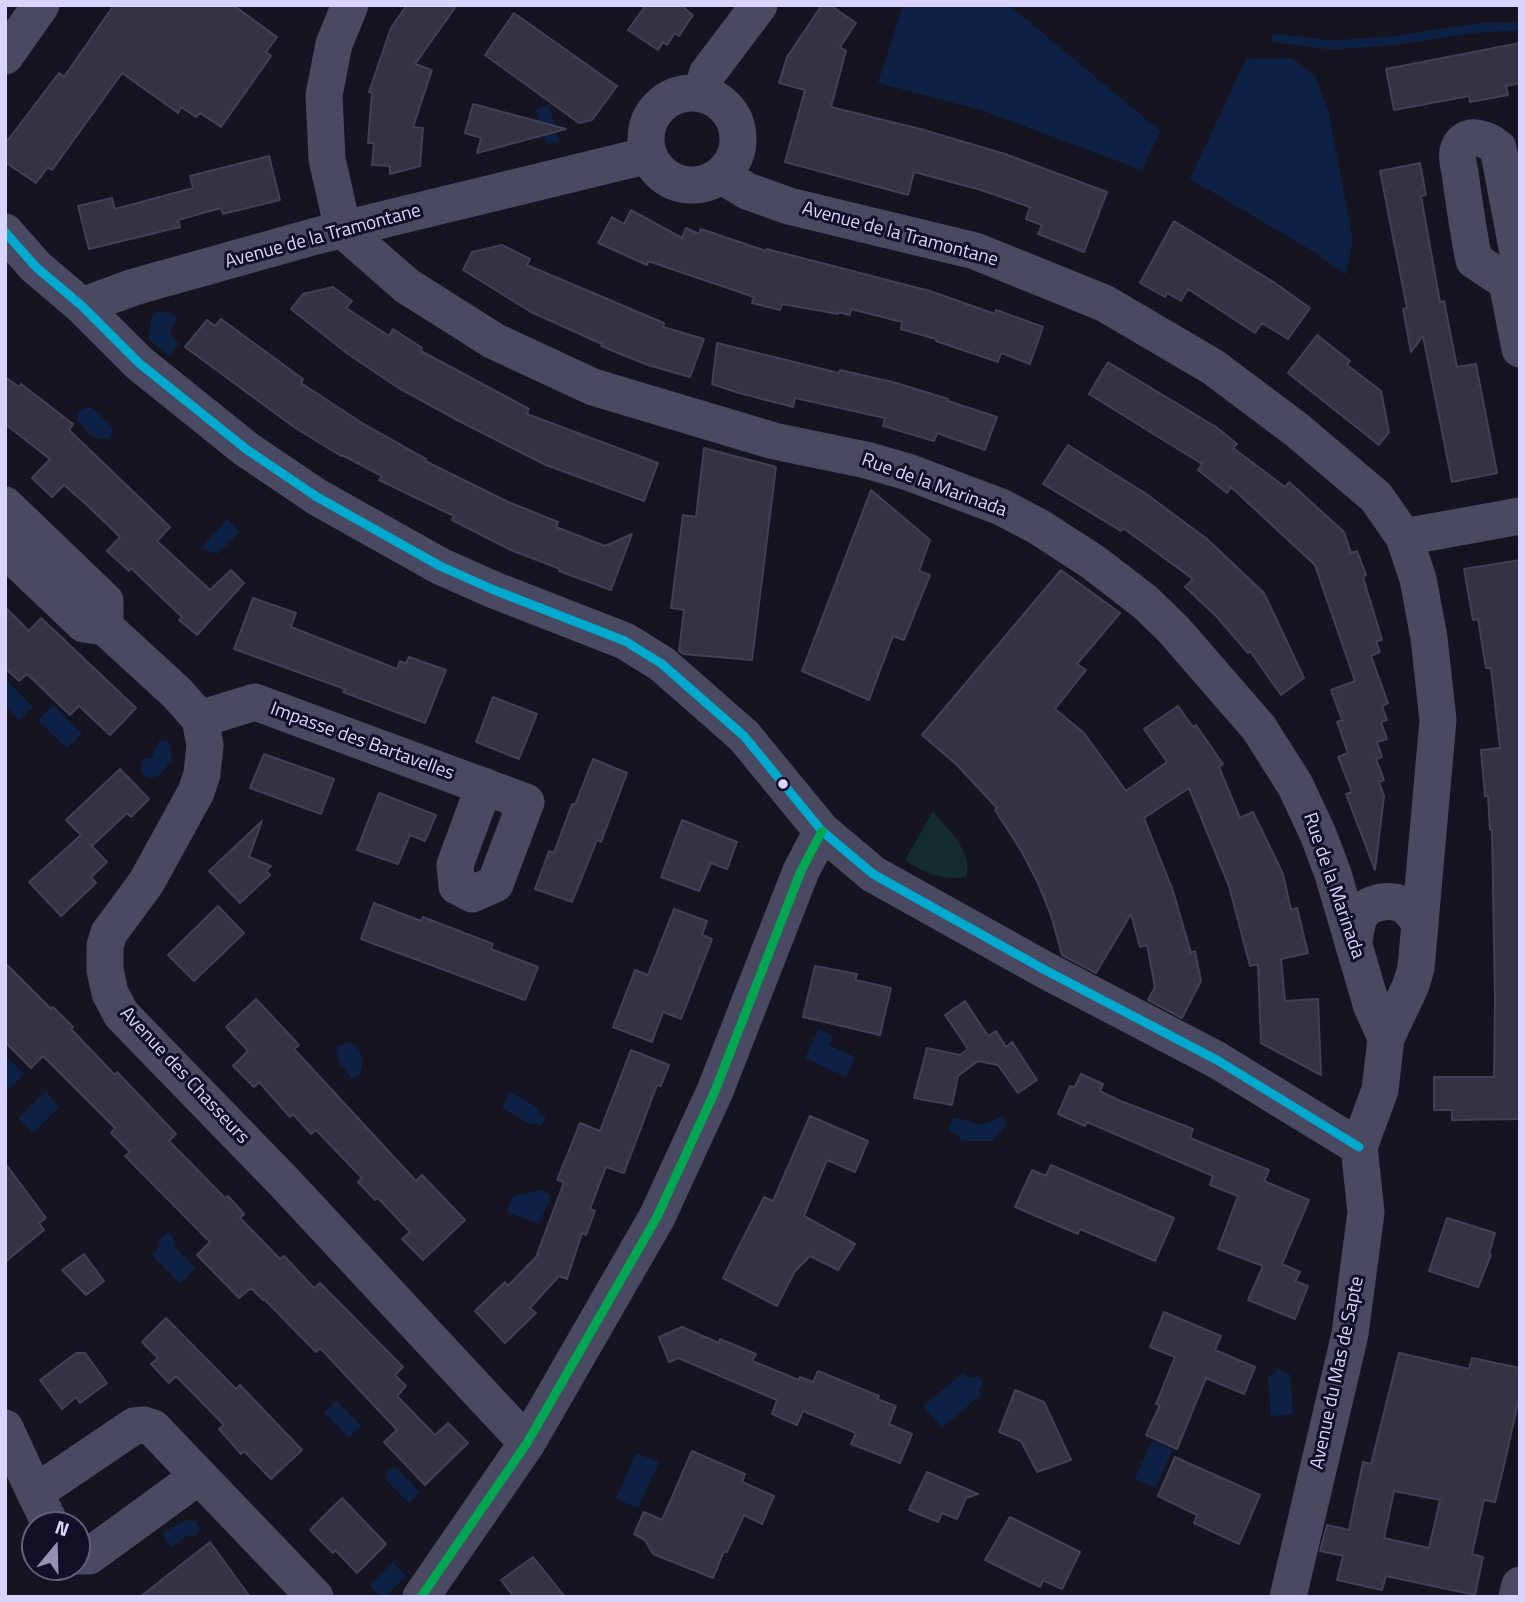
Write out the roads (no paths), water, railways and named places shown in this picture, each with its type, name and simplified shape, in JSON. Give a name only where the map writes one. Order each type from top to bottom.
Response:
[{"type":"street","points":[[5,56],[41,5]]},
{"type":"street","points":[[343,230],[327,159],[324,95],[334,44],[350,5]]},
{"type":"street","points":[[704,94],[707,74],[759,5]]},
{"type":"street","points":[[688,92],[704,94],[728,109],[738,136],[737,151],[721,175],[709,182],[695,185],[680,183],[661,173],[649,155],[647,129],[651,116],[672,97],[688,92]]},
{"type":"street","name":"Avenue de la Tramontane","points":[[82,306],[134,287],[343,230],[649,155]]},
{"type":"street","name":"Avenue de la Tramontane","points":[[721,175],[747,191],[789,206],[975,251],[1104,303],[1213,367],[1297,430],[1376,497],[1404,537],[1421,591],[1430,638],[1438,720],[1416,968],[1411,985],[1386,1038]]},
{"type":"street","name":"Rue de la Marinada","points":[[343,230],[407,286],[494,341],[593,387],[752,435],[908,472],[1000,507],[1039,527],[1093,562],[1145,602],[1173,628],[1259,728],[1295,785],[1318,834],[1354,940],[1372,1007],[1386,1038]]},
{"type":"street","points":[[5,232],[36,267],[189,406],[317,497],[440,566],[625,641],[662,664],[744,736],[822,831],[873,874],[912,898],[1217,1060],[1359,1147],[1380,1090],[1386,1038]]},
{"type":"street","points":[[1507,282],[1520,349]]},
{"type":"street","points":[[5,505],[105,601],[105,627]]},
{"type":"street","points":[[1404,537],[1520,516]]},
{"type":"street","points":[[5,549],[83,624],[105,627],[177,693],[200,719]]},
{"type":"street","name":"Impasse des Bartavelles","points":[[200,719],[254,702],[484,786]]},
{"type":"street","name":"Avenue des Chasseurs","points":[[200,719],[205,746],[202,775],[196,792],[146,883],[110,933],[105,946],[105,970],[110,993],[121,1013],[138,1033],[285,1183],[527,1443]]},
{"type":"street","points":[[422,1596],[527,1443],[657,1217],[715,1091],[801,872],[822,831]]},
{"type":"street","points":[[1354,940],[1357,922],[1363,911],[1375,903],[1402,904],[1419,921]]},
{"type":"street","name":"Avenue du Mas de Sapte","points":[[1288,1597],[1350,1334],[1366,1213],[1359,1147]]},
{"type":"street","points":[[5,1428],[43,1509],[134,1426],[153,1428],[315,1597]]},
{"type":"street","points":[[91,1555],[199,1476]]},
{"type":"street","points":[[1517,1597],[1520,1585]]},
{"type":"water","points":[[903,5],[1009,5],[1160,131],[1142,170],[981,110],[878,83]]},
{"type":"water","points":[[1292,58],[1315,76],[1329,114],[1353,241],[1345,275],[1316,253],[1190,179],[1246,59]]},
{"type":"water","points":[[549,105],[559,141],[546,144],[536,109]]},
{"type":"water","points":[[167,311],[178,318],[169,332],[179,344],[169,356],[148,339],[153,313]]},
{"type":"water","points":[[89,407],[112,427],[109,439],[94,438],[78,422],[77,412]]},
{"type":"water","points":[[227,519],[240,532],[217,554],[201,548]]},
{"type":"water","points":[[6,679],[33,707],[19,720],[5,706]]},
{"type":"water","points":[[53,705],[82,733],[67,748],[38,721]]},
{"type":"water","points":[[160,740],[169,742],[172,757],[160,774],[147,778],[140,770],[143,759],[151,758]]},
{"type":"water","points":[[819,1029],[833,1036],[829,1045],[855,1057],[846,1077],[805,1058]]},
{"type":"water","points":[[349,1042],[356,1045],[362,1063],[361,1071],[354,1079],[338,1060],[336,1050],[338,1046]]},
{"type":"water","points":[[5,1055],[24,1074],[9,1090],[5,1086]]},
{"type":"water","points":[[46,1091],[59,1107],[33,1133],[18,1118]]},
{"type":"water","points":[[510,1092],[540,1109],[539,1113],[546,1117],[541,1126],[533,1123],[531,1125],[502,1108]]},
{"type":"water","points":[[1002,1116],[1006,1126],[992,1141],[962,1141],[957,1134],[948,1131],[953,1119],[978,1125]]},
{"type":"water","points":[[541,1190],[551,1195],[539,1224],[507,1212],[513,1196]]},
{"type":"water","points":[[168,1232],[176,1242],[173,1246],[196,1268],[180,1283],[152,1255],[161,1245],[158,1241]]},
{"type":"water","points":[[1278,1368],[1285,1374],[1290,1374],[1293,1414],[1271,1416],[1268,1375],[1273,1375]]},
{"type":"water","points":[[963,1373],[968,1378],[979,1376],[983,1385],[979,1392],[982,1394],[942,1428],[923,1406]]},
{"type":"water","points":[[336,1401],[361,1426],[349,1437],[324,1413]]},
{"type":"water","points":[[1152,1440],[1173,1450],[1155,1488],[1135,1479]]},
{"type":"water","points":[[636,1453],[659,1462],[638,1508],[616,1499]]},
{"type":"water","points":[[397,1468],[420,1492],[409,1503],[386,1480],[387,1472]]},
{"type":"water","points":[[185,1520],[196,1521],[200,1529],[196,1535],[185,1537],[172,1548],[163,1533]]},
{"type":"water","points":[[393,1562],[406,1576],[385,1597],[381,1597],[370,1585]]},
{"type":"waterway","points":[[1276,38],[1331,45],[1391,41],[1477,28],[1520,26]]}]
